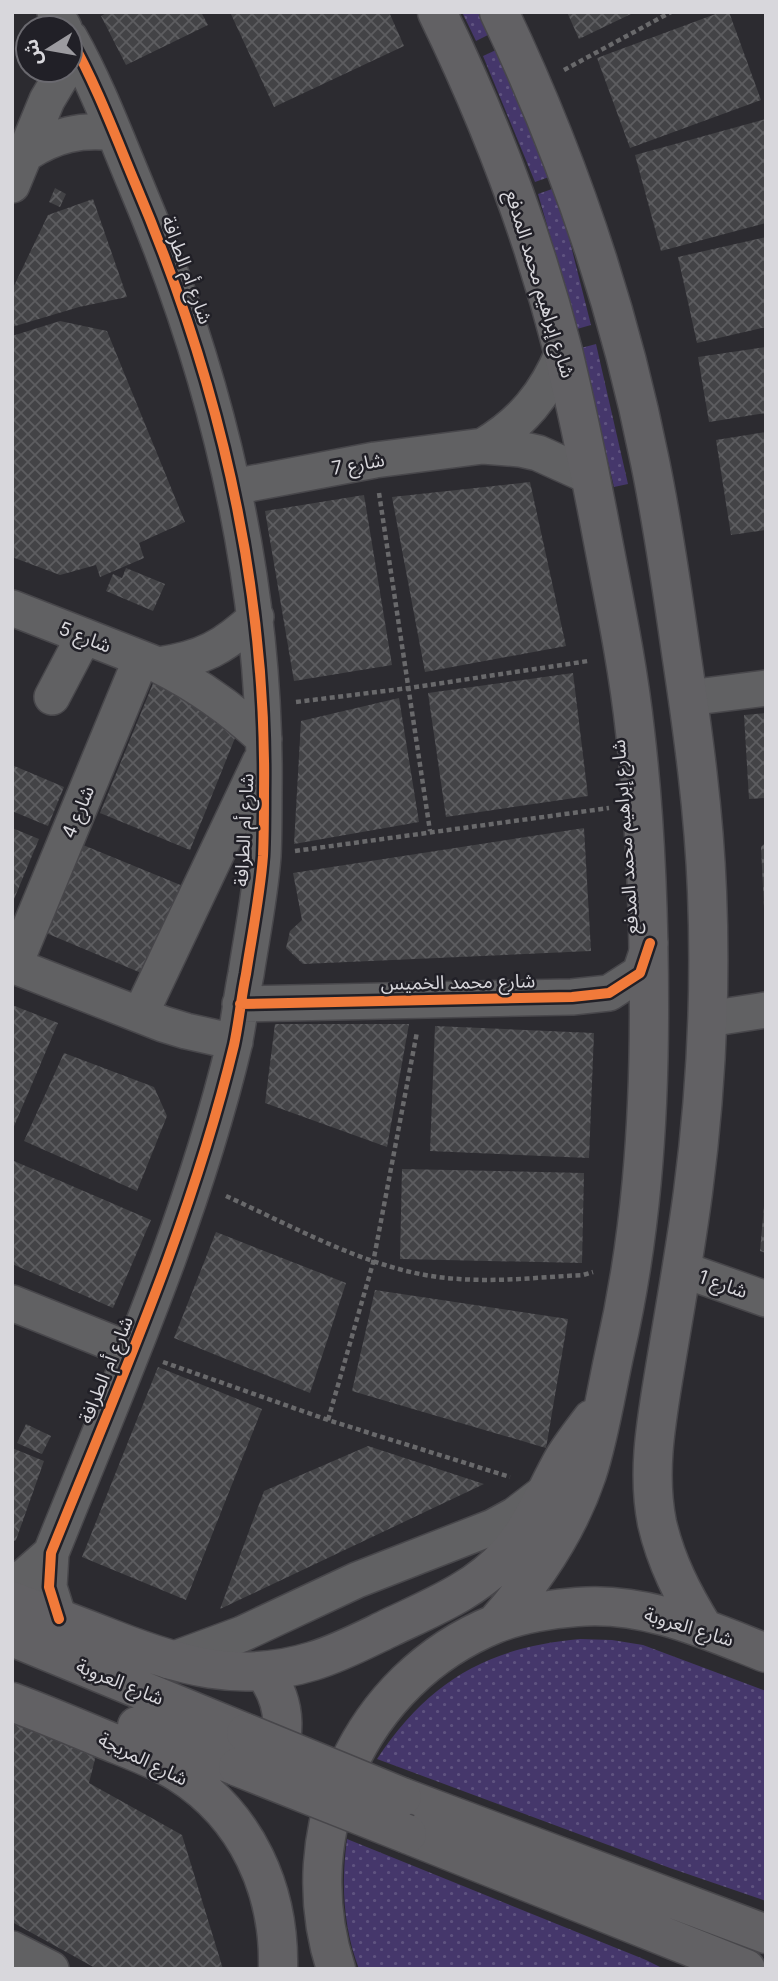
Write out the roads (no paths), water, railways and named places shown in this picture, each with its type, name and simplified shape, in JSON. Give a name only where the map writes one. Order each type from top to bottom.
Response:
[{"type":"main road","name":"شارع إبراهيم محمد المدفع","points":[[437,12],[506,171],[563,352],[591,477],[625,655],[643,803],[650,943],[648,1122],[644,1172],[632,1267],[603,1404],[587,1473],[574,1507],[540,1569],[495,1624]]},
{"type":"main road","points":[[499,12],[533,86],[569,178],[628,366],[668,558],[688,698],[701,806],[706,880],[708,1019],[702,1116],[655,1429],[653,1489],[656,1519],[674,1576],[704,1629]]},
{"type":"main road","points":[[644,1172],[658,1197],[662,1216],[654,1278],[660,1297],[674,1311]]},
{"type":"main road","points":[[12,1601],[169,1661],[200,1669],[264,1672],[314,1661],[466,1590],[490,1572],[514,1547],[533,1520],[564,1459],[603,1404]]},
{"type":"main road","name":"شارع العروبة","points":[[335,1969],[328,1945],[321,1896],[323,1847],[333,1799],[352,1754],[379,1712],[413,1676],[452,1647],[495,1624],[537,1612],[579,1607],[622,1608],[664,1615],[766,1653]]},
{"type":"main road","name":"شارع العروبة","points":[[12,1637],[242,1750],[404,1816],[739,1967]]},
{"type":"main road","points":[[213,1799],[229,1796],[255,1782],[266,1771],[277,1751],[283,1729],[283,1713],[280,1698],[264,1672]]},
{"type":"main road","name":"شارع العروبة","points":[[12,1675],[242,1750]]},
{"type":"main road","name":"شارع المريجة","points":[[12,1702],[158,1762],[197,1785],[213,1799],[244,1837],[265,1880],[277,1927],[278,1969]]},
{"type":"main road","name":"شارع العروبة","points":[[404,1816],[766,1934]]},
{"type":"street","name":"شارع أم الطرافة","points":[[60,1619],[52,1603],[49,1587],[51,1553],[132,1351],[194,1182],[234,1042],[263,855],[264,733],[256,617],[233,487],[210,392],[150,218],[114,133],[84,78]]},
{"type":"street","points":[[12,184],[54,84]]},
{"type":"street","points":[[27,153],[46,141],[68,133],[114,133]]},
{"type":"street","name":"شارع 7","points":[[482,446],[517,422],[532,407],[544,390],[563,352]]},
{"type":"street","name":"شارع 7","points":[[233,487],[374,460],[482,446],[538,453],[591,477]]},
{"type":"street","name":"شارع 5","points":[[12,608],[150,662],[204,690],[264,733]]},
{"type":"street","points":[[150,662],[186,661],[212,652],[236,636],[256,617]]},
{"type":"street","points":[[52,696],[84,636]]},
{"type":"street","name":"شارع 4","points":[[13,966],[150,662]]},
{"type":"street","points":[[688,698],[766,688]]},
{"type":"street","points":[[140,1015],[264,733]]},
{"type":"street","name":"شارع محمد الخميس","points":[[240,1004],[572,997],[609,993],[640,973],[650,943]]},
{"type":"street","points":[[13,966],[186,1031],[234,1042]]},
{"type":"street","points":[[708,1019],[766,1010]]},
{"type":"street","name":"شارع 1","points":[[681,1269],[766,1299]]},
{"type":"street","points":[[12,1303],[132,1351]]},
{"type":"street","points":[[169,1661],[242,1634],[357,1580],[493,1527],[515,1515],[549,1489]]},
{"type":"street","name":"شارع أم الطرافة","points":[[12,1584],[51,1553]]},
{"type":"street","points":[[12,1949],[51,1969]]}]
